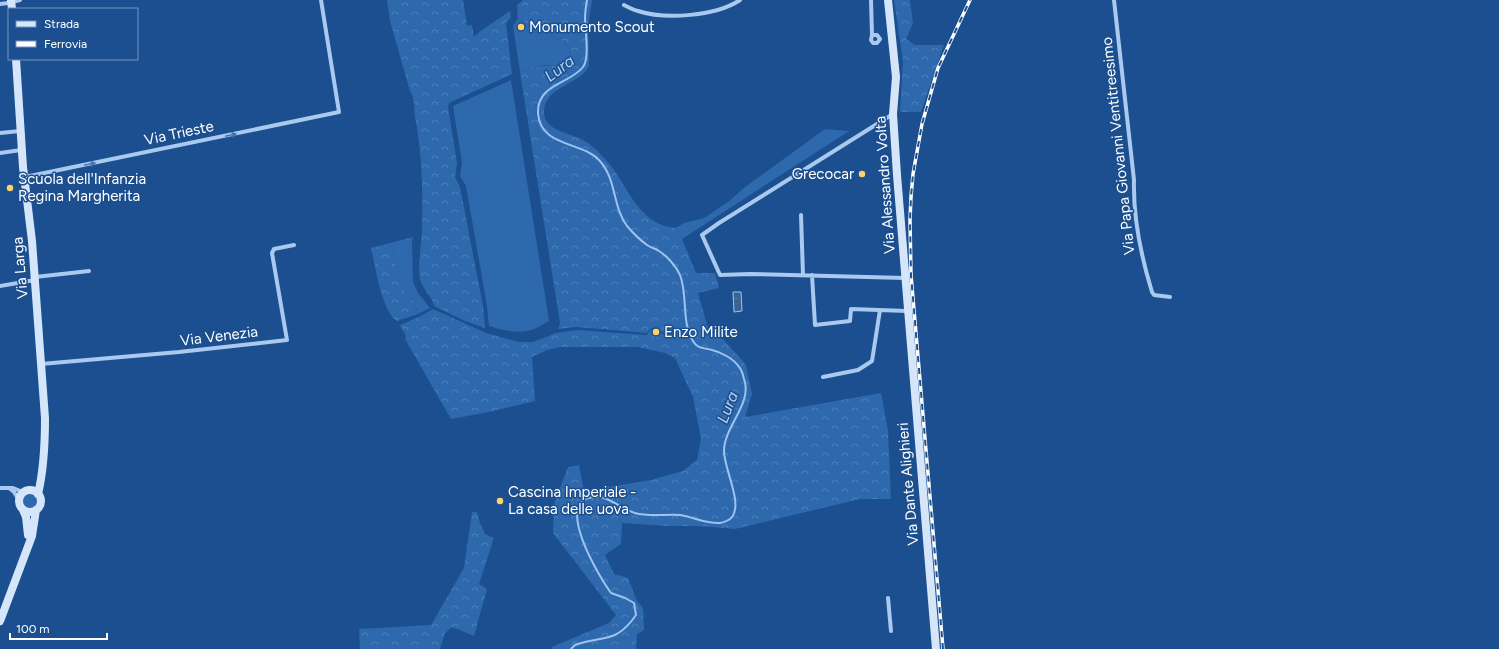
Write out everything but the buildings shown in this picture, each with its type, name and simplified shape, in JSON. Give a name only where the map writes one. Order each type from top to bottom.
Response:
[{"type":"street","points":[[0,4],[11,4],[20,0]]},
{"type":"street","name":"Via Trieste","points":[[24,177],[339,112],[321,0]]},
{"type":"street","points":[[624,5],[638,12],[668,16],[698,14],[731,6],[740,0]]},
{"type":"street","points":[[871,0],[872,35]]},
{"type":"street","name":"Via Alessandro Volta","points":[[888,0],[896,77],[893,114],[908,314]]},
{"type":"street","name":"Via Papa Giovanni Ventitreesimo","points":[[1114,0],[1134,180],[1134,197],[1142,260],[1154,295],[1170,297]]},
{"type":"street","name":"Via Larga","points":[[16,60],[21,150],[34,279],[45,418],[45,443],[42,476],[38,494]]},
{"type":"street","points":[[893,114],[702,235],[720,275],[812,275],[905,278]]},
{"type":"street","points":[[0,133],[20,131]]},
{"type":"street","points":[[0,153],[21,150]]},
{"type":"street","points":[[800,215],[803,275]]},
{"type":"street","name":"Via Venezia","points":[[41,364],[179,352],[287,340],[272,253],[274,249],[294,245]]},
{"type":"street","points":[[0,286],[34,279],[89,271]]},
{"type":"street","points":[[812,275],[815,325],[850,322],[851,309],[880,310],[908,314]]},
{"type":"street","points":[[823,377],[858,370],[872,361],[880,310]]},
{"type":"street","name":"Via Dante Alighieri","points":[[908,314],[936,649]]},
{"type":"street","points":[[19,500],[26,491],[36,485],[42,476]]},
{"type":"street","points":[[0,488],[18,489],[38,494],[40,502],[36,510],[32,536],[0,621]]},
{"type":"street","points":[[8,488],[14,492],[19,500],[19,504],[26,518],[28,530],[25,555]]},
{"type":"street","points":[[23,510],[29,512],[36,510]]},
{"type":"street","points":[[888,598],[891,631]]},
{"type":"green space","points":[[387,0],[463,0],[467,26],[472,25],[474,37],[510,11],[511,17],[506,23],[512,74],[449,103],[448,107],[457,163],[455,177],[460,187],[483,306],[485,328],[465,321],[434,306],[432,299],[421,283],[419,267],[422,233],[422,172],[414,100],[410,91],[390,21]]},
{"type":"green space","points":[[523,0],[592,0],[588,27],[589,66],[578,78],[556,91],[550,97],[546,103],[544,112],[545,118],[553,127],[583,140],[593,147],[611,166],[641,210],[661,225],[675,228],[682,239],[696,273],[715,273],[719,288],[698,293],[709,332],[724,340],[746,365],[752,394],[745,417],[881,393],[888,431],[891,499],[860,499],[735,529],[622,523],[621,544],[605,555],[614,574],[628,578],[637,601],[643,608],[644,630],[637,634],[636,649],[551,649],[552,647],[609,623],[616,615],[553,533],[554,504],[568,467],[579,465],[584,491],[651,480],[683,471],[697,460],[701,439],[693,397],[675,358],[665,353],[637,347],[561,347],[547,350],[532,357],[535,401],[451,419],[405,339],[406,336],[400,325],[433,309],[486,333],[519,342],[533,342],[556,333],[577,330],[647,335],[650,330],[655,329],[666,335],[671,334],[674,330],[671,330],[668,334],[655,327],[650,329],[647,333],[577,327],[558,329],[560,323],[520,72],[525,69],[537,67],[567,65],[571,60],[570,50],[564,42],[518,18],[517,5]]},
{"type":"green space","points":[[894,0],[910,0],[913,23],[906,39],[915,45],[944,45],[921,112],[900,112],[903,62]]},
{"type":"green space","points":[[518,18],[564,42],[570,50],[571,60],[567,65],[537,66],[520,72],[513,26]]},
{"type":"green space","points":[[511,80],[549,321],[538,328],[521,332],[489,326],[487,306],[466,186],[460,176],[462,163],[453,106]]},
{"type":"green space","points":[[825,129],[849,131],[682,239],[675,228],[684,223],[704,218],[728,202],[745,187]]},
{"type":"green space","points":[[413,237],[412,241],[391,246],[402,284],[407,296],[412,297],[418,314],[397,321],[387,308],[383,298],[371,248]]},
{"type":"green space","points":[[412,241],[413,282],[418,293],[430,308],[418,314],[412,297],[407,297],[391,246]]},
{"type":"green space","points":[[27,494],[33,494],[37,498],[37,504],[33,508],[27,508],[23,504],[23,498]]},
{"type":"green space","points":[[472,512],[477,512],[485,534],[494,538],[479,584],[487,589],[474,636],[452,627],[445,633],[440,649],[360,649],[359,629],[431,625],[464,568]]},
{"type":"water","points":[[733,292],[741,292],[742,311],[734,312]]},
{"type":"waterway","name":"Lura","points":[[571,649],[575,645],[616,635],[622,631],[636,615],[634,603],[611,593],[590,557],[578,525],[577,512],[582,502],[593,497],[599,497],[640,514],[680,515],[715,523],[724,522],[730,519],[735,511],[735,503],[725,458],[725,442],[742,406],[746,388],[742,371],[734,361],[719,352],[699,347],[693,341],[689,334],[687,325],[684,291],[680,275],[674,265],[665,256],[658,250],[644,243],[627,226],[619,210],[612,184],[605,167],[591,154],[553,138],[540,124],[538,113],[539,103],[543,96],[548,90],[577,73],[585,63],[587,51],[585,16],[587,0]]},
{"type":"railway","points":[[943,649],[911,275],[910,220],[913,174],[922,124],[938,68],[970,0]]},
{"type":"place","name":"Monumento Scout","points":[[521,27]]},
{"type":"place","name":"Grecocar","points":[[862,174]]},
{"type":"place","name":"Scuola dell'Infanzia Regina Margherita","points":[[10,188]]},
{"type":"place","name":"Enzo Milite","points":[[656,332]]},
{"type":"place","name":"Cascina Imperiale - La casa delle uova","points":[[500,501]]}]
